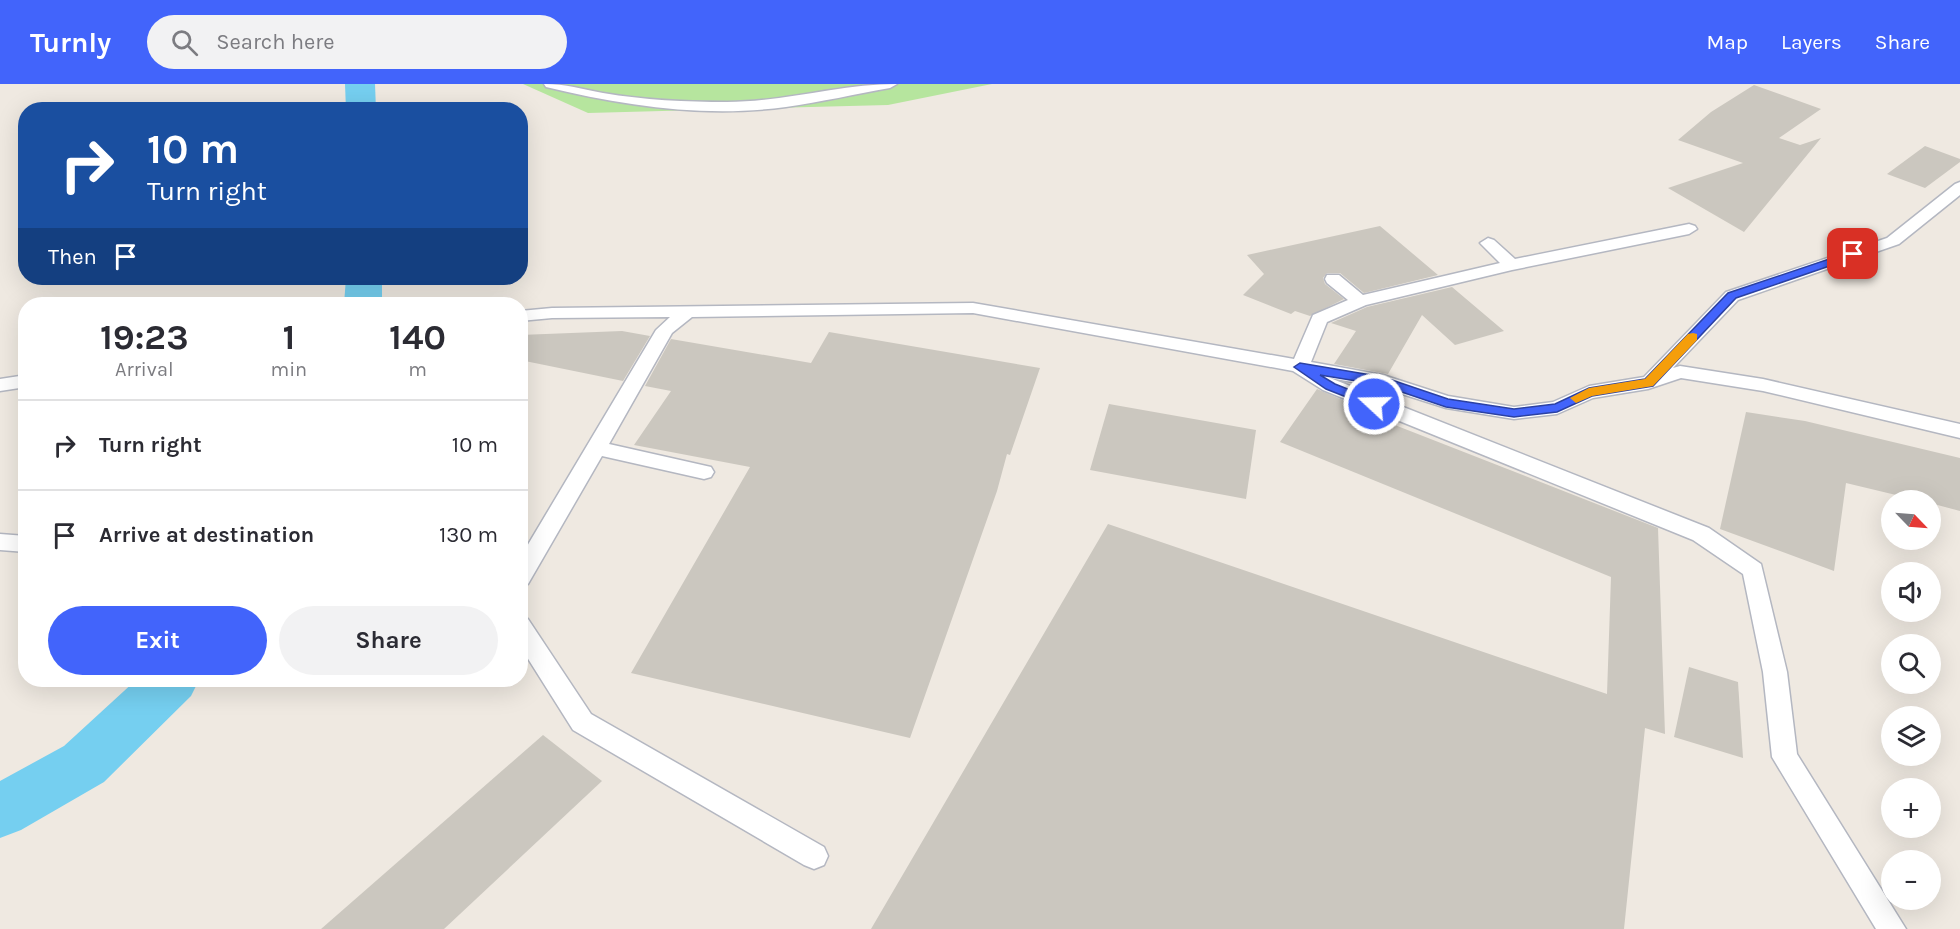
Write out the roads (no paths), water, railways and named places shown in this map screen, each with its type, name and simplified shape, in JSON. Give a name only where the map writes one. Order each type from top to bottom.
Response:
[{"type":"lane","points":[[551,84],[603,97],[661,104],[729,106],[785,103],[890,84]]},
{"type":"lane","points":[[1648,383],[1732,296],[1893,241],[1960,187]]},
{"type":"lane","points":[[1300,367],[1319,319],[1359,302],[1512,264],[1689,229]]},
{"type":"lane","points":[[1488,243],[1512,264]]},
{"type":"lane","points":[[1333,279],[1359,302]]},
{"type":"lane","points":[[528,315],[552,313],[973,308],[1383,381],[1446,402],[1514,413],[1557,408],[1589,392],[1648,383],[1680,372],[1763,384],[1960,431]]},
{"type":"lane","points":[[528,564],[665,330],[688,311]]},
{"type":"lane","points":[[1300,367],[1330,386],[1701,534],[1753,570],[1775,672],[1785,757],[1892,929]]},
{"type":"lane","points":[[0,385],[18,382]]},
{"type":"lane","points":[[597,447],[704,472]]},
{"type":"lane","points":[[0,542],[18,543]]},
{"type":"lane","points":[[528,638],[582,722],[814,856]]},
{"type":"waterway","points":[[360,84],[361,102]]},
{"type":"waterway","points":[[363,297],[364,285]]},
{"type":"waterway","points":[[0,811],[84,764],[165,687]]}]
